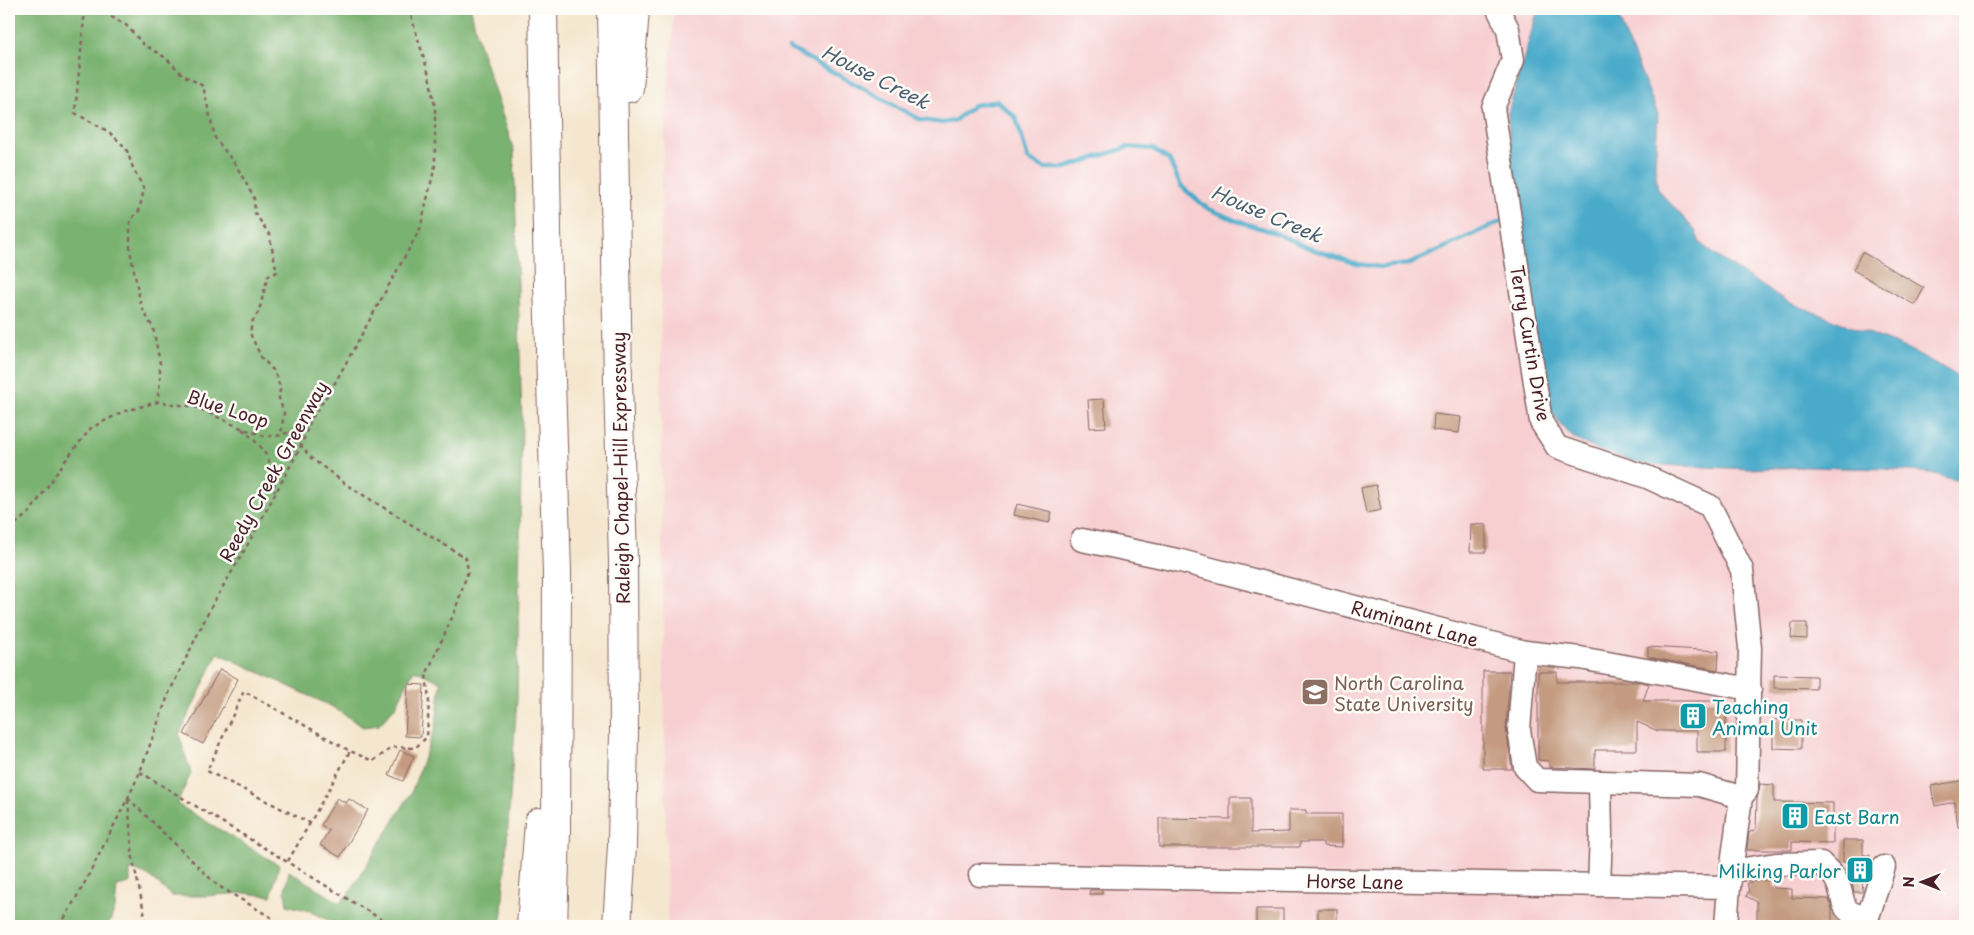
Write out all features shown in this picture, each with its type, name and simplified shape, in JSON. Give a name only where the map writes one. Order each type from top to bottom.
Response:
[{"type":"highway","points":[[526,9],[532,106],[548,284]]},
{"type":"highway","points":[[544,9],[548,284],[557,573],[554,926]]},
{"type":"highway","name":"Raleigh Chapel–Hill Expressway","points":[[612,9],[623,561],[624,732],[622,846],[617,926]]},
{"type":"highway","points":[[616,227],[635,9]]},
{"type":"highway","points":[[531,926],[557,573]]},
{"type":"highway","points":[[622,846],[627,926]]},
{"type":"lane","name":"Terry Curtin Drive","points":[[1498,9],[1508,29],[1513,60],[1493,108],[1541,422],[1558,447],[1647,477],[1710,506],[1742,570],[1750,648],[1747,790],[1741,797],[1726,926]]},
{"type":"lane","name":"Ruminant Lane","points":[[1082,540],[1177,560],[1525,652],[1580,658],[1750,689]]},
{"type":"lane","points":[[1525,652],[1519,730],[1525,767],[1537,780],[1699,785],[1741,797]]},
{"type":"lane","points":[[1599,885],[1601,835],[1600,782]]},
{"type":"lane","name":"Horse Lane","points":[[980,875],[1599,885],[1730,879],[1776,864],[1821,863],[1835,878],[1847,909],[1853,915],[1866,922]]},
{"type":"lane","points":[[1866,922],[1884,867]]},
{"type":"path","points":[[85,9],[75,113],[109,132],[126,148],[132,168],[144,188],[140,211],[130,220],[130,250],[141,306],[153,328],[160,363],[157,402]]},
{"type":"path","points":[[97,9],[126,25],[143,44],[166,58],[183,75],[203,86],[215,138],[236,165],[254,198],[255,213],[269,234],[277,272],[268,276],[259,311],[252,322],[250,333],[261,357],[274,371],[281,389],[278,395],[284,413],[281,434]]},
{"type":"path","name":"Reedy Creek Greenway","points":[[60,926],[128,798],[140,772],[169,693],[210,609],[302,446],[311,419],[331,390],[420,230],[435,166],[434,107],[429,75],[409,9]]},
{"type":"path","name":"Blue Loop","points":[[9,529],[30,512],[65,461],[91,428],[122,412],[157,402],[196,407],[241,428],[264,436],[290,432],[311,419]]},
{"type":"path","points":[[241,428],[259,444],[269,460],[274,474],[275,493]]},
{"type":"path","points":[[290,432],[311,458],[350,487],[466,558],[468,571],[454,611],[426,676],[429,700],[427,736],[415,748],[393,747],[373,761],[350,751],[244,691],[207,770],[310,823]]},
{"type":"path","points":[[288,861],[350,751]]},
{"type":"path","points":[[140,772],[392,926]]},
{"type":"path","points":[[128,798],[217,885],[272,918],[270,926]]},
{"type":"path","name":"Reedy Creek Greenway","points":[[128,798],[133,860],[147,926]]},
{"type":"shaded area","name":"North Carolina State University","points":[[674,9],[1965,9],[1965,926],[667,926],[661,458],[661,182]]},
{"type":"green space","points":[[9,9],[471,9],[478,40],[514,151],[522,423],[517,699],[501,926],[340,926],[310,911],[287,905],[285,890],[289,871],[340,903],[350,892],[411,793],[436,725],[441,682],[414,670],[396,706],[379,725],[363,727],[331,706],[218,653],[179,735],[191,773],[177,804],[279,865],[271,896],[244,893],[172,896],[149,876],[130,869],[130,883],[117,886],[115,909],[108,926],[9,926]]},
{"type":"water","points":[[1538,9],[1612,9],[1619,19],[1658,114],[1655,167],[1658,190],[1695,230],[1700,243],[1719,258],[1788,302],[1909,349],[1951,372],[1965,384],[1965,483],[1931,473],[1885,469],[1804,467],[1748,469],[1642,464],[1593,448],[1575,439],[1565,430],[1552,413],[1528,299],[1514,216],[1508,113]]},
{"type":"building","points":[[1862,252],[1924,288],[1915,305],[1853,270]]},
{"type":"building","points":[[1104,399],[1106,427],[1090,428],[1088,400]]},
{"type":"building","points":[[1434,414],[1461,417],[1459,433],[1433,430]]},
{"type":"building","points":[[1376,485],[1381,510],[1366,513],[1361,488]]},
{"type":"building","points":[[1017,504],[1052,512],[1049,523],[1014,515]]},
{"type":"building","points":[[1471,524],[1486,525],[1486,552],[1470,552]]},
{"type":"building","points":[[1792,623],[1807,623],[1807,639],[1791,638]]},
{"type":"building","points":[[1648,647],[1719,651],[1718,670],[1648,657]]},
{"type":"building","points":[[220,669],[238,679],[203,744],[184,734]]},
{"type":"building","points":[[1483,671],[1510,671],[1506,729],[1512,769],[1483,769]]},
{"type":"building","points":[[1538,672],[1557,672],[1557,682],[1640,682],[1649,684],[1643,701],[1726,701],[1726,752],[1697,752],[1697,731],[1658,731],[1637,722],[1637,750],[1595,750],[1595,769],[1549,767],[1549,761],[1538,760]]},
{"type":"building","points":[[1774,675],[1816,676],[1816,689],[1774,688]]},
{"type":"building","points":[[408,684],[424,685],[421,737],[405,736]]},
{"type":"building","points":[[1773,720],[1801,720],[1801,749],[1773,748]]},
{"type":"building","points":[[400,750],[414,756],[403,781],[389,775]]},
{"type":"building","points":[[1965,780],[1965,827],[1958,827],[1955,802],[1935,806],[1931,786]]},
{"type":"building","name":"East Barn","points":[[1760,784],[1774,785],[1774,802],[1833,803],[1833,843],[1792,842],[1792,850],[1747,850],[1749,833],[1756,829],[1757,799]]},
{"type":"building","points":[[337,798],[346,803],[349,799],[368,810],[340,857],[320,845],[329,830],[321,825]]},
{"type":"building","points":[[1230,798],[1251,798],[1251,833],[1289,832],[1289,810],[1306,810],[1306,814],[1342,814],[1342,847],[1323,846],[1323,842],[1300,842],[1300,847],[1159,847],[1159,818],[1230,819]]},
{"type":"building","name":"Milking Parlor","points":[[1843,840],[1863,840],[1863,855],[1870,855],[1870,868],[1867,878],[1863,878],[1862,892],[1854,892],[1851,880],[1851,862],[1843,862]]},
{"type":"building","points":[[1774,880],[1773,888],[1792,889],[1792,898],[1829,899],[1832,910],[1832,926],[1757,926],[1757,902],[1746,896],[1749,891],[1747,883]]},
{"type":"building","points":[[1090,890],[1102,890],[1102,894],[1089,894]]},
{"type":"building","points":[[1256,909],[1283,909],[1283,926],[1256,926]]},
{"type":"building","points":[[1318,909],[1337,909],[1337,926],[1318,926]]},
{"type":"waterway","name":"House Creek","points":[[789,48],[921,120],[942,123],[954,121],[974,105],[997,101],[1016,118],[1028,159],[1045,168],[1065,168],[1128,147],[1153,149],[1169,160],[1181,186],[1207,208],[1237,221],[1273,232],[1309,248],[1357,264],[1380,267],[1409,264],[1504,220]]},
{"type":"place","name":"North Carolina State University","points":[[1315,692]]},
{"type":"place","name":"Teaching Animal Unit","points":[[1693,716]]},
{"type":"place","name":"East Barn","points":[[1795,816]]},
{"type":"place","name":"Milking Parlor","points":[[1860,870]]}]
